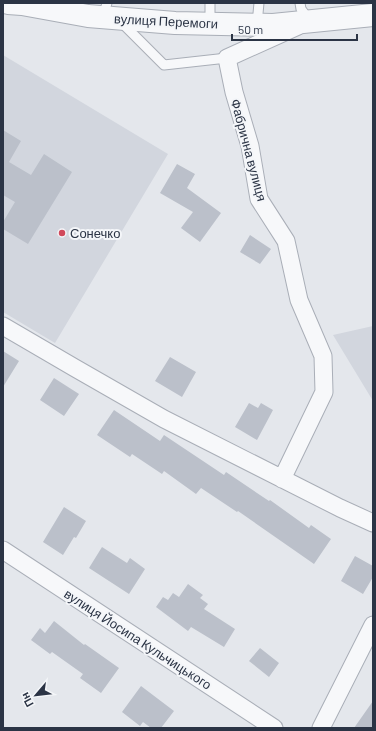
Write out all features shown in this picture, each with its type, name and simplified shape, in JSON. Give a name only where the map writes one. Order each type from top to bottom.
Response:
[{"type":"street","name":"вулиця Перемоги","points":[[8,3],[22,4],[88,16],[109,13],[175,23],[210,13],[257,24],[273,25],[305,12],[373,15]]},
{"type":"street","points":[[227,58],[305,12]]},
{"type":"street","name":"Фабрична вулиця","points":[[227,58],[234,92],[250,146],[259,199],[286,241],[299,300],[323,356],[324,392],[282,479]]},
{"type":"street","points":[[3,326],[164,419],[340,508],[373,523]]},
{"type":"street","name":"вулиця Йосипа Кульчицького","points":[[3,550],[274,728]]},
{"type":"street","points":[[321,728],[373,625]]},
{"type":"lane","points":[[257,24],[259,3]]},
{"type":"lane","points":[[109,13],[164,65],[227,58]]},
{"type":"shaded area","name":"Сонечко","points":[[3,55],[168,154],[55,343],[3,312]]},
{"type":"shaded area","points":[[373,326],[373,401],[333,335]]},
{"type":"building","points":[[3,130],[21,141],[9,162],[31,175],[44,154],[72,172],[28,244],[3,229],[3,222],[15,202],[3,195]]},
{"type":"building","points":[[177,164],[195,174],[187,188],[221,213],[200,242],[181,228],[193,212],[160,193]]},
{"type":"building","points":[[250,235],[271,249],[260,264],[240,252]]},
{"type":"building","points":[[3,351],[19,361],[3,387]]},
{"type":"building","points":[[170,357],[196,372],[182,397],[155,381]]},
{"type":"building","points":[[54,378],[79,394],[64,416],[40,400]]},
{"type":"building","points":[[249,403],[258,408],[261,403],[273,410],[257,440],[235,427]]},
{"type":"building","points":[[114,410],[160,441],[164,435],[224,475],[226,472],[269,501],[270,500],[309,528],[311,525],[331,539],[314,564],[238,511],[237,512],[201,488],[196,494],[164,471],[162,474],[132,454],[130,457],[97,435]]},
{"type":"building","points":[[64,507],[86,521],[76,538],[74,537],[63,555],[43,542]]},
{"type":"building","points":[[102,547],[127,563],[130,558],[145,569],[129,594],[89,568]]},
{"type":"building","points":[[355,556],[373,566],[373,577],[363,594],[341,581]]},
{"type":"building","points":[[188,584],[203,595],[200,598],[208,604],[204,609],[235,629],[224,647],[191,627],[188,631],[156,607],[163,597],[168,600],[173,593],[179,597]]},
{"type":"building","points":[[54,621],[84,645],[85,644],[119,668],[101,693],[80,678],[83,674],[52,652],[50,654],[31,640],[40,628],[45,633]]},
{"type":"building","points":[[260,648],[279,663],[269,677],[249,661]]},
{"type":"building","points":[[141,686],[174,711],[161,728],[151,728],[143,722],[140,726],[122,712]]},
{"type":"building","points":[[373,701],[373,728],[354,728]]},
{"type":"place","name":"Сонечко","points":[[62,233]]}]
